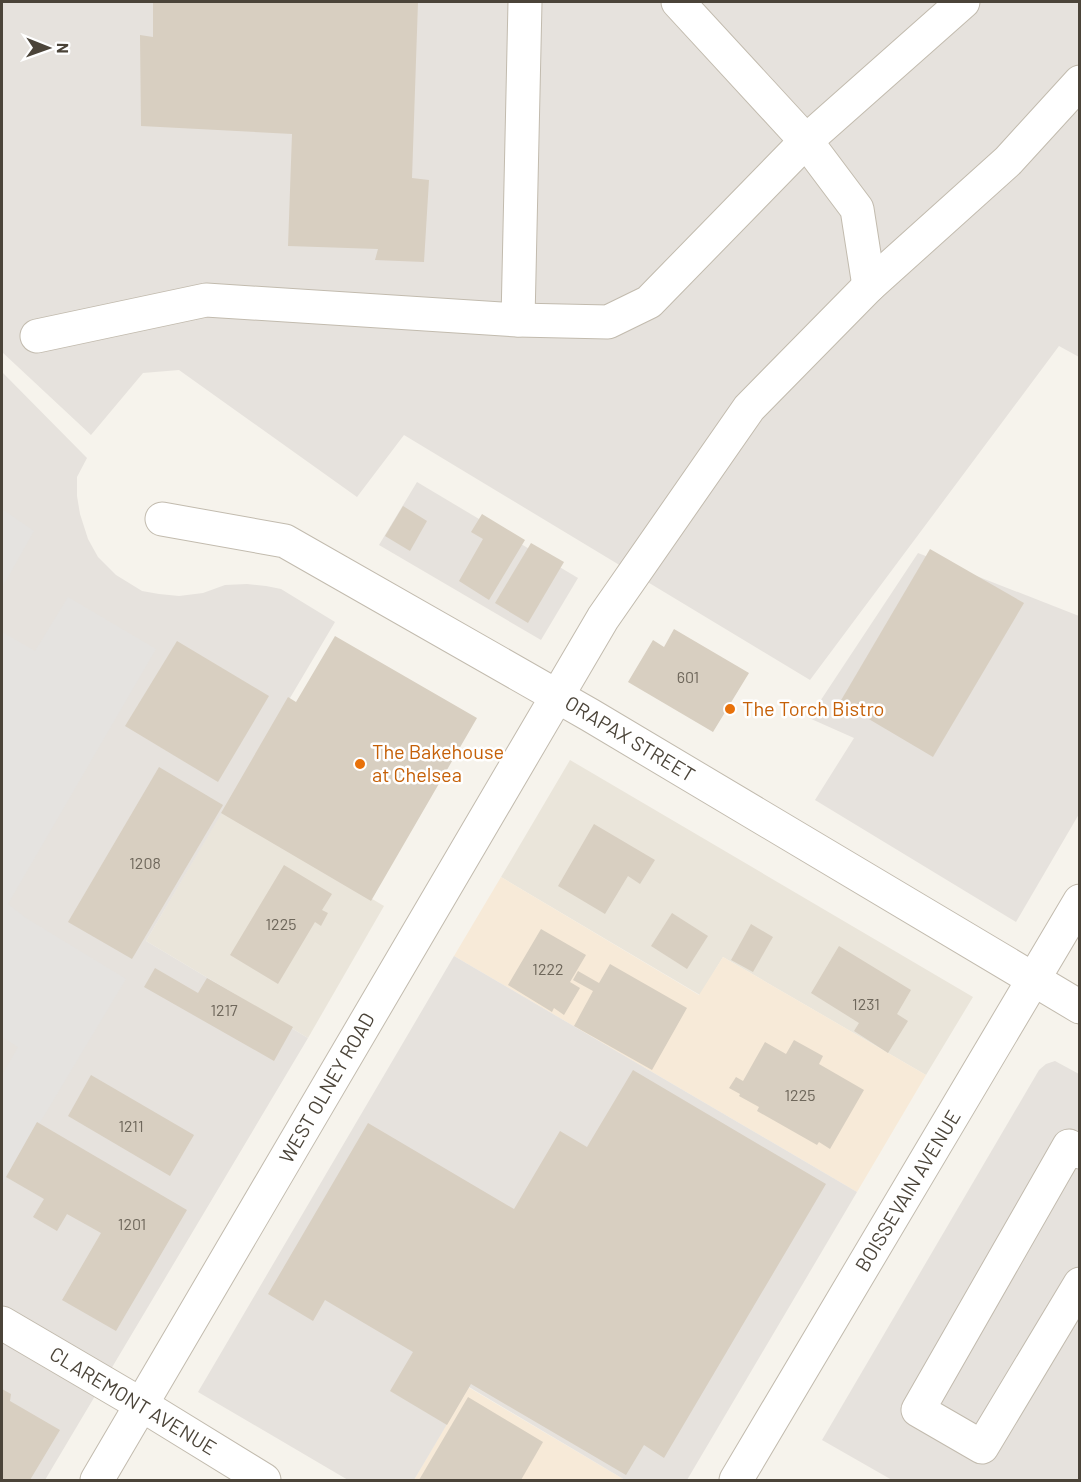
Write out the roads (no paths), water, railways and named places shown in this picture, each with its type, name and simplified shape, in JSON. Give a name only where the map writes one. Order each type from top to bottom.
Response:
[{"type":"street","points":[[518,320],[525,2]]},
{"type":"street","points":[[678,2],[806,141],[857,209],[869,286]]},
{"type":"street","points":[[37,336],[206,300],[518,320],[608,322],[649,302],[806,141],[963,2]]},
{"type":"street","name":"WEST OLNEY ROAD","points":[[97,1480],[556,695],[603,618],[749,408],[869,286],[1008,161],[1080,82]]},
{"type":"street","name":"ORAPAX STREET","points":[[162,519],[285,541],[556,695],[1080,1007]]},
{"type":"street","name":"BOISSEVAIN AVENUE","points":[[736,1480],[1080,902]]},
{"type":"street","points":[[1080,1152],[1069,1146],[918,1410],[982,1447],[1080,1284]]},
{"type":"street","name":"CLAREMONT AVENUE","points":[[2,1323],[142,1405],[227,1471],[264,1480]]},
{"type":"place","name":"The Torch Bistro","points":[[730,709]]},
{"type":"place","name":"The Bakehouse at Chelsea","points":[[360,764]]}]
